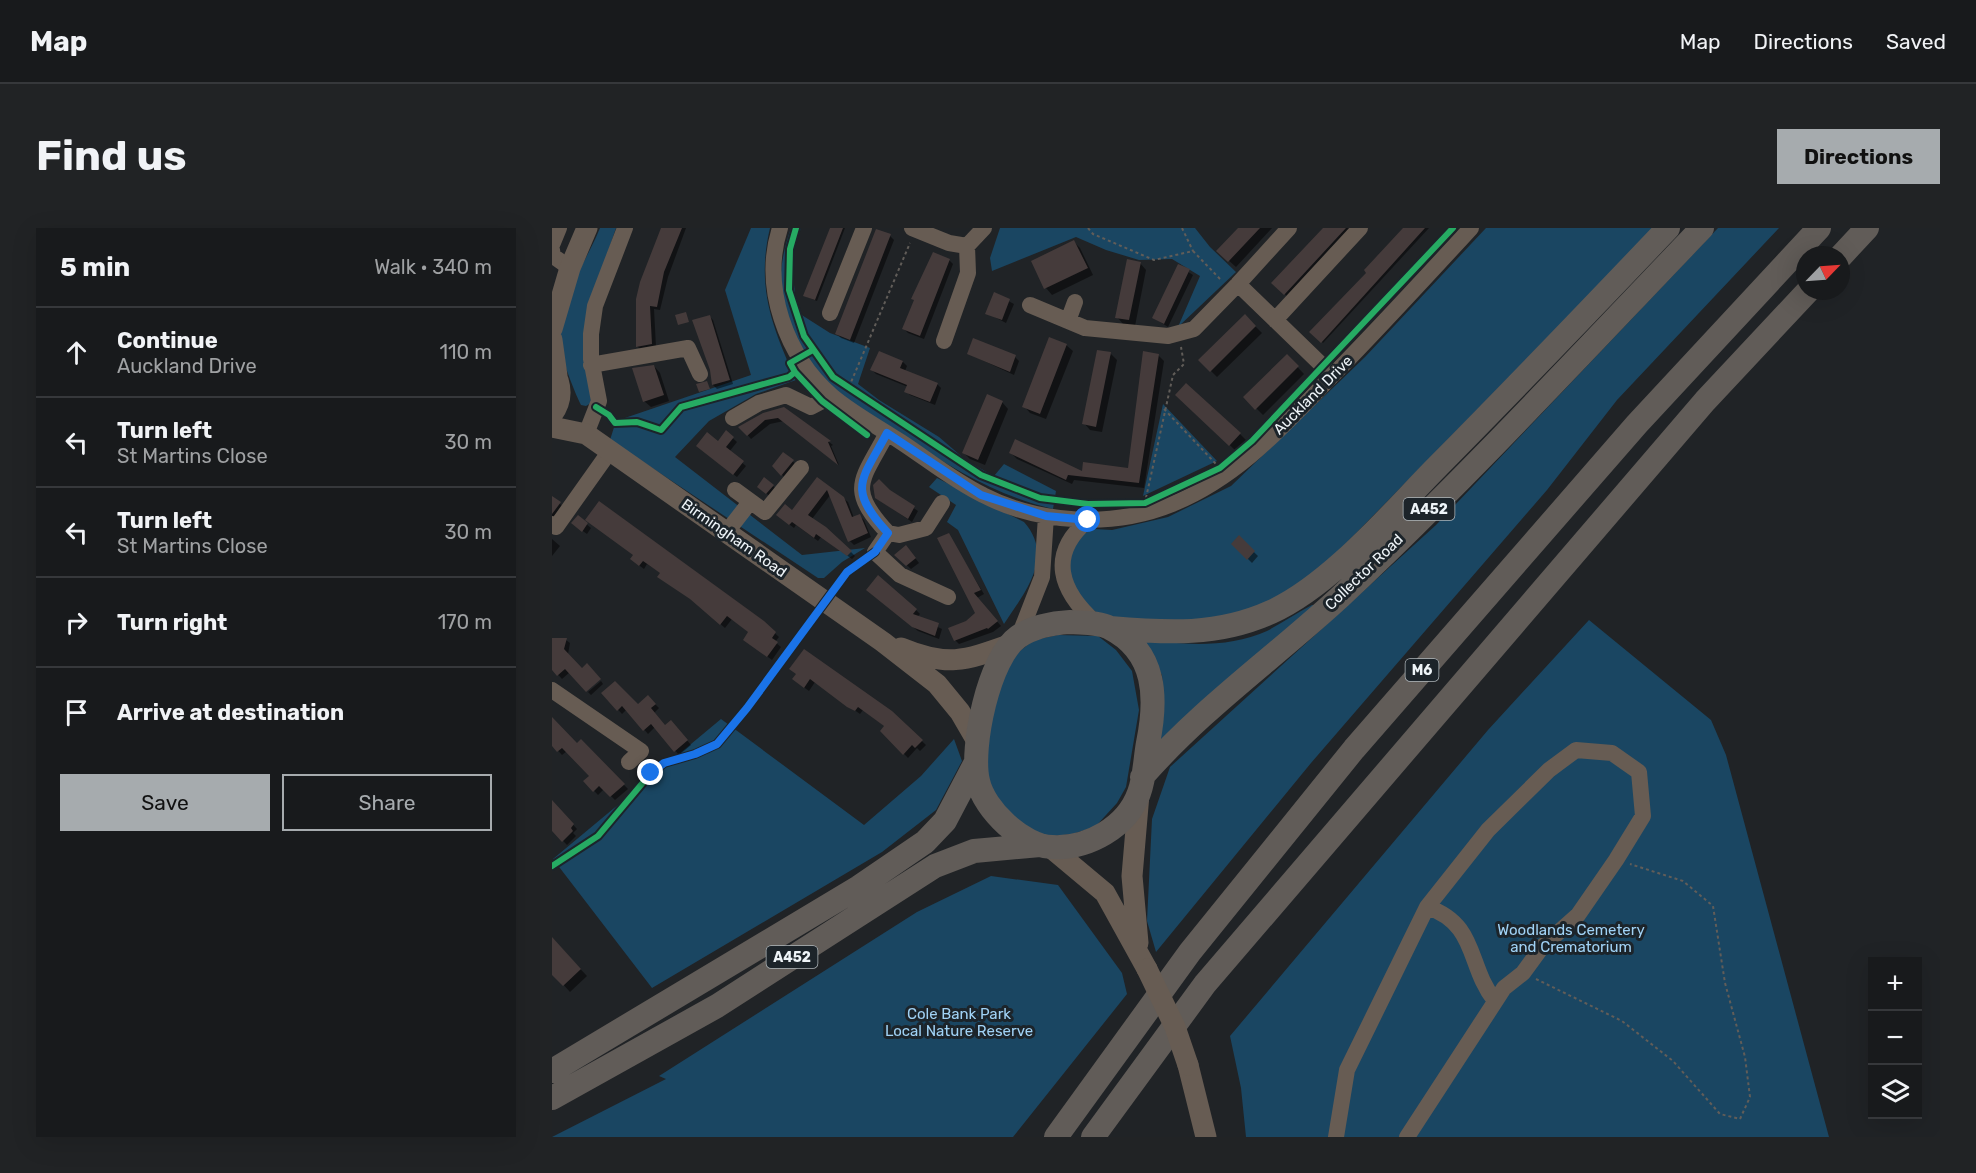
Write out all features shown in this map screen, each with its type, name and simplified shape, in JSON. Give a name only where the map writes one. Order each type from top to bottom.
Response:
[{"type":"highway","name":"Collector Road","points":[[1103,626],[1161,632],[1203,632],[1234,626],[1272,612],[1297,598],[1322,579],[1383,522],[1668,228]]},
{"type":"highway","name":"Collector Road","points":[[1141,785],[1173,741],[1340,597],[1702,228]]},
{"type":"highway","name":"M6","points":[[1056,1137],[1190,952],[1354,749],[1637,424],[1819,228]]},
{"type":"highway","points":[[1850,246],[1867,228]]},
{"type":"highway","name":"M6","points":[[1093,1137],[1205,984],[1682,428],[1800,300]]},
{"type":"highway","name":"A452","points":[[552,1098],[717,1006],[934,866],[974,851],[1082,844],[1120,823],[1141,785],[1154,713],[1152,687],[1146,664],[1134,646],[1103,626],[1058,623],[1014,641],[993,671],[977,753],[977,780],[982,795],[997,816],[1017,832],[1045,846]]},
{"type":"highway","name":"A452","points":[[552,1071],[859,887],[925,842],[945,821],[977,753]]},
{"type":"main road","points":[[552,329],[570,269],[587,228]]},
{"type":"main road","points":[[552,296],[570,269]]},
{"type":"main road","points":[[552,340],[558,407],[552,414]]},
{"type":"main road","name":"Birmingham Road","points":[[557,379],[586,434]]},
{"type":"main road","name":"Birmingham Road","points":[[552,427],[586,434],[883,642],[937,684],[960,712],[977,753]]},
{"type":"main road","name":"Birmingham Road","points":[[883,642],[918,655],[947,662],[967,660],[1014,641]]},
{"type":"main road","points":[[1141,785],[1132,876],[1143,960]]},
{"type":"main road","points":[[1045,846],[1105,892],[1143,960],[1175,1027],[1188,1065],[1206,1137]]},
{"type":"street","points":[[559,228],[552,249],[553,256],[570,269]]},
{"type":"street","points":[[586,434],[598,401],[591,365],[591,334],[595,306],[625,228]]},
{"type":"street","name":"Auckland Drive","points":[[780,228],[776,241],[774,277],[780,317],[799,358],[809,373],[832,396],[981,495],[1046,516],[1088,520],[1143,514],[1173,504],[1227,476],[1252,455],[1332,375],[1472,228]]},
{"type":"street","points":[[830,313],[864,228]]},
{"type":"street","points":[[944,341],[968,273],[967,246],[984,228]]},
{"type":"street","points":[[1030,305],[1085,328],[1135,335],[1178,335],[1194,329],[1289,228]]},
{"type":"street","points":[[1275,320],[1360,228]]},
{"type":"street","points":[[914,229],[949,243],[967,246]]},
{"type":"street","points":[[1234,287],[1275,320],[1332,375]]},
{"type":"street","points":[[1068,321],[1075,302]]},
{"type":"street","points":[[591,365],[688,348],[700,374]]},
{"type":"street","points":[[733,418],[759,403],[786,395],[811,408],[832,396]]},
{"type":"street","points":[[887,433],[871,461],[860,488],[862,498],[876,520],[888,533]]},
{"type":"street","points":[[552,524],[556,527],[610,451]]},
{"type":"street","points":[[735,490],[765,512],[801,468]]},
{"type":"street","points":[[726,533],[750,502]]},
{"type":"street","points":[[888,533],[926,528],[942,502]]},
{"type":"street","points":[[1014,641],[1042,577],[1046,516]]},
{"type":"street","points":[[1088,520],[1068,542],[1061,569],[1071,596],[1103,626]]},
{"type":"street","points":[[888,533],[875,552],[900,575],[948,597]]},
{"type":"street","points":[[552,690],[641,751],[629,762]]},
{"type":"street","points":[[1336,1137],[1347,1070],[1427,907],[1488,830],[1549,770],[1576,750],[1612,753],[1639,772],[1643,816],[1578,915],[1542,947],[1523,973],[1504,988],[1494,1001],[1407,1137]]},
{"type":"street","points":[[1427,907],[1445,913],[1461,928],[1484,988],[1494,1001]]},
{"type":"path","points":[[1088,228],[1093,234],[1154,260],[1193,251]]},
{"type":"path","points":[[1182,228],[1193,251],[1234,287]]},
{"type":"path","points":[[849,387],[914,229]]},
{"type":"path","points":[[1143,514],[1173,375],[1184,364],[1178,335]]},
{"type":"path","points":[[1164,409],[1227,476]]},
{"type":"path","points":[[1523,973],[1622,1021],[1673,1061],[1720,1114],[1740,1119],[1750,1097],[1745,1057],[1725,983],[1713,906],[1683,880],[1616,860]]},
{"type":"green space","points":[[600,228],[616,228],[588,311],[591,403],[586,406],[581,405],[571,381],[558,335],[568,294]]},
{"type":"green space","points":[[751,228],[770,228],[765,269],[769,306],[780,342],[796,380],[756,394],[709,421],[675,457],[802,555],[865,548],[842,562],[824,578],[818,578],[610,440],[616,421],[751,375],[725,290]]},
{"type":"green space","points":[[791,228],[801,228],[791,257],[797,312],[830,333],[870,348],[858,384],[879,400],[939,437],[967,461],[994,476],[1004,464],[1056,491],[1053,509],[997,490],[961,472],[865,412],[834,389],[818,373],[798,343],[782,300],[782,263]]},
{"type":"green space","points":[[1000,228],[1195,228],[1210,247],[1236,272],[1178,327],[1200,276],[1172,259],[1139,260],[1106,250],[1076,237],[992,271],[990,258]]},
{"type":"green space","points":[[1486,228],[1655,228],[1316,574],[1289,592],[1234,617],[1137,624],[1096,612],[1081,601],[1068,574],[1072,547],[1080,535],[1094,529],[1112,530],[1168,517],[1231,486],[1365,357]]},
{"type":"green space","points":[[1718,228],[1779,228],[1617,400],[1547,490],[1311,763],[1156,952],[1147,921],[1152,819],[1170,767],[1436,525]]},
{"type":"green space","points":[[1163,404],[1217,461],[1143,496]]},
{"type":"green space","points":[[937,478],[1024,522],[1033,535],[1037,548],[1034,574],[1004,624],[958,530],[947,522],[956,505],[929,487]]},
{"type":"green space","points":[[1312,605],[1317,605],[1160,743],[1164,707],[1162,675],[1142,642],[1146,640],[1208,644],[1238,640],[1267,631]]},
{"type":"green space","name":"Woodlands Cemetery and Crematorium","points":[[1589,620],[1711,720],[1726,755],[1829,1137],[1246,1137],[1241,1088],[1230,1036],[1488,730]]},
{"type":"green space","points":[[1058,635],[1098,636],[1116,650],[1132,671],[1139,710],[1126,787],[1117,803],[1095,827],[1072,834],[1046,837],[1026,831],[989,793],[985,745],[998,681],[1012,657],[1034,640]]},
{"type":"green space","points":[[721,719],[864,825],[921,776],[954,739],[962,761],[936,810],[882,852],[652,988],[553,859]]},
{"type":"green space","name":"Cole Bank Park Local Nature Reserve","points":[[991,876],[1058,885],[1122,973],[1127,994],[1013,1137],[552,1137],[666,1079],[659,1076],[917,912]]},
{"type":"building","points":[[661,228],[682,228],[664,272],[657,307],[650,306],[652,344],[636,347],[636,299],[640,282]]},
{"type":"building","points":[[830,228],[843,228],[815,300],[803,296]]},
{"type":"building","points":[[1238,228],[1260,228],[1228,262],[1216,251]]},
{"type":"building","points":[[1323,228],[1346,228],[1284,295],[1271,283]]},
{"type":"building","points":[[1403,228],[1425,228],[1321,343],[1309,332],[1366,273],[1364,270]]},
{"type":"building","points":[[876,229],[891,234],[850,340],[835,334]]},
{"type":"building","points":[[1074,240],[1088,268],[1044,289],[1031,261]]},
{"type":"building","points":[[933,252],[950,259],[920,336],[902,329],[914,300],[911,299]]},
{"type":"building","points":[[1127,259],[1141,262],[1129,320],[1115,318]]},
{"type":"building","points":[[1178,264],[1190,269],[1164,324],[1152,318]]},
{"type":"building","points":[[994,292],[1010,299],[1002,320],[985,314]]},
{"type":"building","points":[[686,312],[689,322],[678,325],[675,315]]},
{"type":"building","points":[[1245,314],[1256,326],[1210,372],[1198,360]]},
{"type":"building","points":[[710,315],[730,380],[712,385],[710,370],[692,320]]},
{"type":"building","points":[[1049,337],[1067,344],[1040,414],[1022,407]]},
{"type":"building","points":[[973,338],[1016,355],[1010,372],[967,354]]},
{"type":"building","points":[[1097,350],[1111,352],[1096,427],[1082,424]]},
{"type":"building","points":[[879,351],[903,361],[900,368],[938,383],[930,402],[904,392],[907,385],[870,370]]},
{"type":"building","points":[[1143,351],[1159,354],[1139,483],[1068,475],[1066,480],[1009,453],[1015,439],[1082,471],[1083,462],[1128,468]]},
{"type":"building","points":[[1287,354],[1299,366],[1255,410],[1243,397]]},
{"type":"building","points":[[654,365],[664,395],[643,402],[632,368]]},
{"type":"building","points":[[707,381],[710,389],[699,392],[696,384]]},
{"type":"building","points":[[1186,383],[1241,433],[1229,446],[1175,395]]},
{"type":"building","points":[[987,394],[1003,401],[978,460],[962,453]]},
{"type":"building","points":[[784,407],[831,441],[828,442],[838,465],[778,418],[765,420],[747,436],[738,427],[763,413]]},
{"type":"building","points":[[726,430],[734,437],[726,447],[744,461],[733,475],[696,446],[707,432],[718,441]]},
{"type":"building","points":[[783,452],[794,460],[781,476],[772,466]]},
{"type":"building","points":[[764,477],[774,485],[766,494],[757,487]]},
{"type":"building","points":[[817,477],[844,497],[852,517],[860,514],[868,533],[848,542],[827,490],[808,515],[826,527],[852,551],[847,556],[816,534],[814,538],[792,522],[789,525],[776,515],[785,504],[792,510]]},
{"type":"building","points":[[879,479],[890,490],[915,506],[908,519],[875,498],[873,485]]},
{"type":"building","points":[[552,496],[561,502],[552,514]]},
{"type":"building","points":[[599,501],[776,632],[772,638],[778,642],[767,657],[743,640],[748,632],[727,616],[720,625],[690,599],[657,577],[660,573],[643,561],[639,566],[630,559],[633,555],[585,520]]},
{"type":"building","points":[[578,515],[588,523],[582,532],[571,523]]},
{"type":"building","points":[[949,533],[981,590],[974,593],[998,621],[988,629],[954,641],[948,628],[966,621],[975,613],[937,538]]},
{"type":"building","points":[[1239,535],[1255,551],[1247,560],[1231,544]]},
{"type":"building","points":[[906,545],[916,558],[906,566],[894,555]]},
{"type":"building","points":[[878,575],[917,609],[913,614],[939,623],[935,636],[912,627],[866,590]]},
{"type":"building","points":[[552,638],[567,638],[564,649],[582,668],[587,663],[601,679],[586,692],[565,669],[557,676],[552,670]]},
{"type":"building","points":[[804,649],[892,711],[923,740],[915,748],[912,745],[903,755],[880,731],[884,726],[858,707],[855,711],[847,707],[810,679],[804,688],[792,679],[796,674],[789,669]]},
{"type":"building","points":[[615,681],[638,704],[648,695],[656,704],[651,708],[665,725],[671,720],[688,740],[674,752],[651,724],[643,731],[622,706],[617,711],[601,693]]},
{"type":"building","points":[[552,717],[577,743],[581,739],[625,784],[610,797],[599,786],[593,792],[583,781],[589,776],[562,748],[557,752],[552,746]]},
{"type":"building","points":[[552,800],[574,824],[571,828],[573,831],[562,842],[552,831]]},
{"type":"building","points":[[552,937],[581,969],[563,986],[552,975]]},
{"type":"cycle path","points":[[796,228],[790,249],[789,290],[804,336],[833,377],[981,475],[1040,498],[1088,504],[1145,503],[1220,468],[1252,441],[1453,228]]},
{"type":"cycle path","points":[[596,407],[609,415],[615,423],[637,422],[661,430],[681,407],[789,377],[795,372],[790,363],[813,350]]},
{"type":"cycle path","points":[[795,372],[822,401],[867,435]]},
{"type":"cycle path","points":[[552,866],[598,836],[651,773],[664,763],[695,754],[717,744],[747,708],[847,572],[875,552]]},
{"type":"route","points":[[651,773],[664,763],[695,754],[717,744],[747,708],[847,572],[875,552],[888,533],[876,520],[862,498],[860,488],[871,461],[887,433],[981,495],[1021,510],[1046,516],[1088,520]]}]
